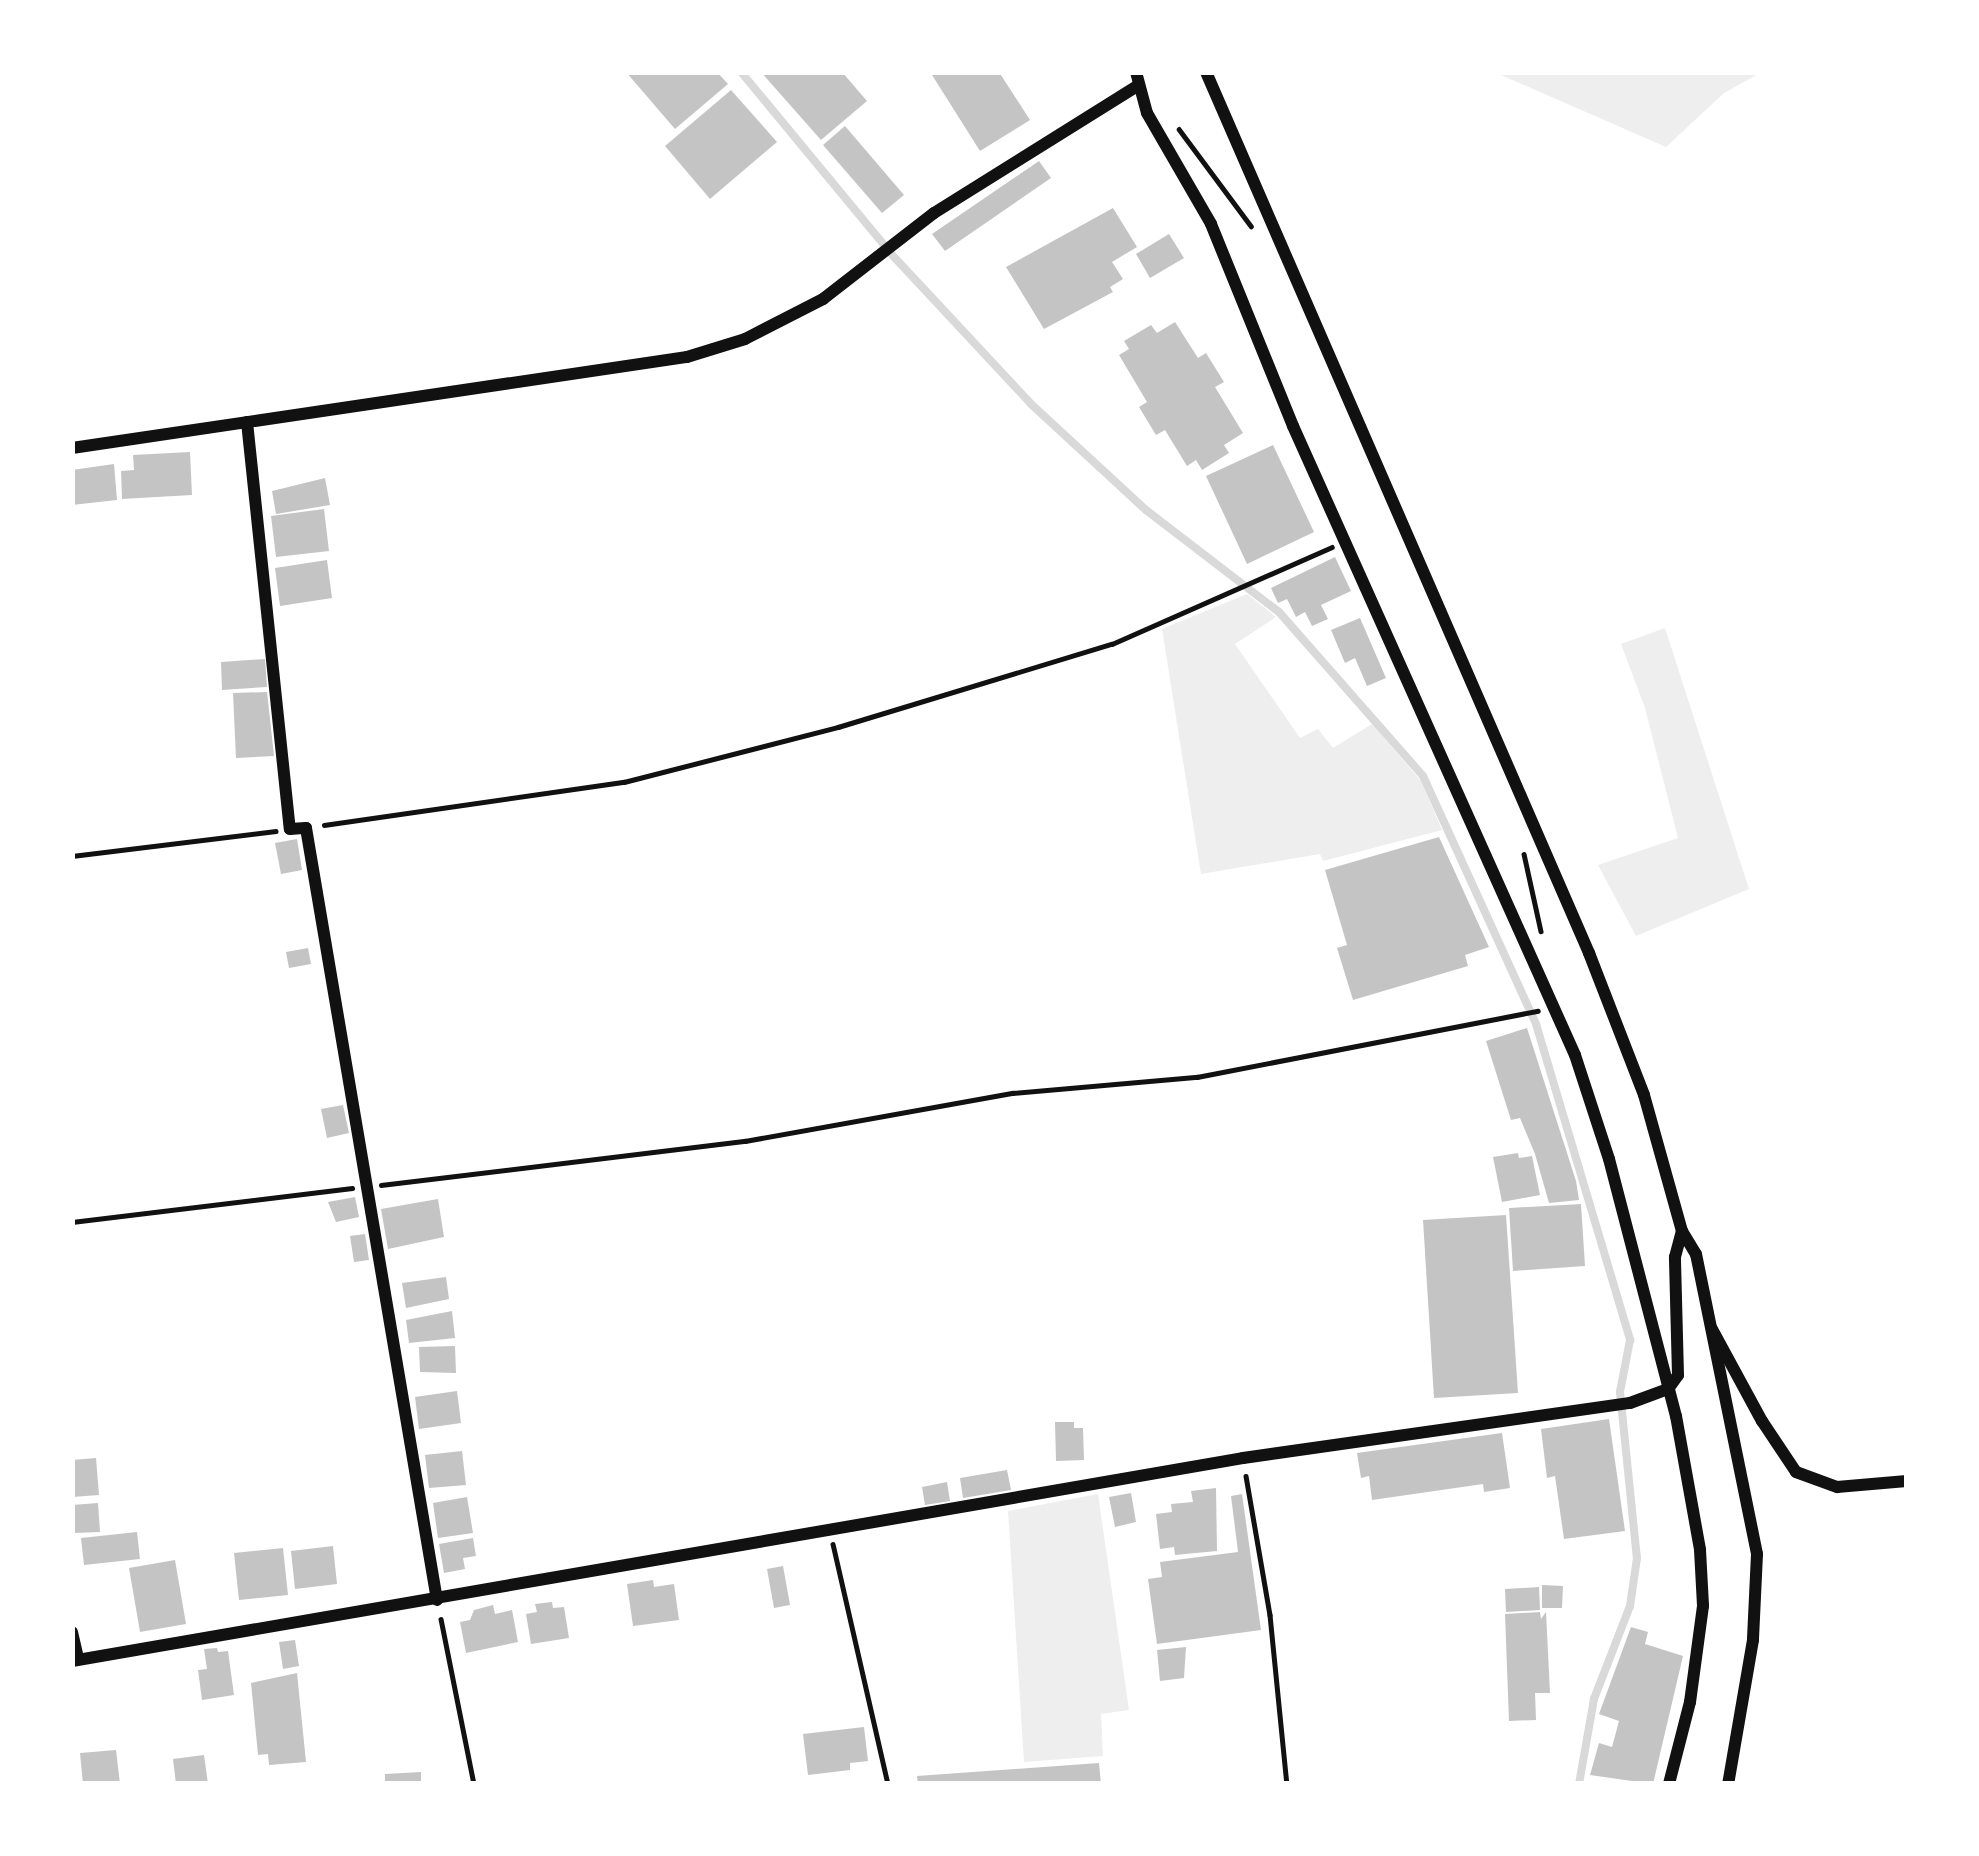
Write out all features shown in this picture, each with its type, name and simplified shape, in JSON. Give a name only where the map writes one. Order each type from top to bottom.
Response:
[{"type":"street","points":[[1207,72],[1623,1036],[1669,1173],[1682,1231],[1696,1254],[1757,1554],[1753,1640],[1728,1784]]},
{"type":"street","points":[[72,448],[687,357],[746,339],[823,299],[889,248],[1136,79],[1147,113],[1211,224],[1293,426],[1575,1055],[1609,1160],[1668,1389],[1700,1550],[1703,1606],[1690,1702],[1669,1784]]},
{"type":"street","points":[[247,422],[290,830],[306,828],[437,1600]]},
{"type":"street","points":[[72,1632],[75,1660],[1243,1458],[1630,1403],[1668,1389],[1678,1376],[1675,1257],[1682,1231]]},
{"type":"street","points":[[1709,1324],[1796,1472],[1837,1486],[1907,1480]]},
{"type":"path","points":[[1147,113],[1181,130],[1258,235]]},
{"type":"path","points":[[306,828],[624,782],[838,727],[1112,644],[1348,540]]},
{"type":"path","points":[[72,856],[290,830]]},
{"type":"path","points":[[1522,845],[1546,950]]},
{"type":"path","points":[[72,1222],[746,1141],[1013,1093],[1198,1077],[1539,1011]]},
{"type":"path","points":[[1243,1458],[1270,1615],[1287,1784]]},
{"type":"path","points":[[830,1533],[888,1784]]},
{"type":"path","points":[[437,1600],[474,1784]]},
{"type":"shaded area","points":[[1494,72],[1762,72],[1724,93],[1666,147]]},
{"type":"shaded area","points":[[1247,594],[1276,617],[1235,644],[1300,738],[1318,729],[1333,748],[1372,724],[1421,781],[1442,830],[1323,861],[1320,854],[1201,874],[1162,629]]},
{"type":"shaded area","points":[[1665,628],[1749,889],[1636,936],[1598,865],[1678,838],[1645,708],[1621,644]]},
{"type":"shaded area","points":[[1098,1494],[1129,1710],[1101,1714],[1103,1756],[1024,1762],[1008,1511]]},
{"type":"building","points":[[626,72],[717,72],[728,84],[675,129]]},
{"type":"building","points":[[761,72],[842,72],[867,101],[821,140]]},
{"type":"building","points":[[999,72],[1030,120],[980,151],[932,75]]},
{"type":"building","points":[[731,90],[777,142],[710,199],[665,146]]},
{"type":"building","points":[[845,126],[904,195],[882,213],[823,145]]},
{"type":"building","points":[[1039,161],[1051,178],[945,251],[932,234]]},
{"type":"building","points":[[1113,208],[1137,247],[1112,262],[1123,279],[1110,287],[1113,292],[1044,329],[1006,267]]},
{"type":"building","points":[[1169,234],[1184,258],[1150,278],[1136,254]]},
{"type":"building","points":[[1175,322],[1198,358],[1206,353],[1224,382],[1215,387],[1243,433],[1224,445],[1229,453],[1202,470],[1196,460],[1187,466],[1165,430],[1156,435],[1139,407],[1147,402],[1119,355],[1129,349],[1124,341],[1151,325],[1157,333]]},
{"type":"building","points":[[1273,445],[1314,532],[1247,564],[1206,476]]},
{"type":"building","points":[[190,452],[192,495],[122,499],[121,471],[134,470],[133,455]]},
{"type":"building","points":[[114,464],[117,500],[72,505],[72,470]]},
{"type":"building","points":[[325,478],[330,505],[276,514],[272,491]]},
{"type":"building","points":[[324,509],[329,551],[276,557],[271,516]]},
{"type":"building","points":[[1335,557],[1351,591],[1321,605],[1328,619],[1312,626],[1305,612],[1296,617],[1287,599],[1278,603],[1271,588]]},
{"type":"building","points":[[327,560],[332,598],[280,606],[275,568]]},
{"type":"building","points":[[1360,618],[1386,678],[1367,686],[1355,658],[1345,663],[1331,630]]},
{"type":"building","points":[[265,659],[267,687],[222,690],[221,662]]},
{"type":"building","points":[[267,692],[274,756],[236,758],[233,693]]},
{"type":"building","points":[[1439,837],[1489,947],[1465,955],[1468,966],[1353,1000],[1337,948],[1347,945],[1325,870]]},
{"type":"building","points":[[297,839],[302,870],[281,874],[275,843]]},
{"type":"building","points":[[308,948],[311,964],[289,968],[286,952]]},
{"type":"building","points":[[1527,1028],[1579,1200],[1549,1203],[1520,1118],[1511,1120],[1486,1041]]},
{"type":"building","points":[[343,1105],[349,1133],[327,1138],[321,1109]]},
{"type":"building","points":[[1518,1153],[1519,1158],[1532,1156],[1540,1195],[1502,1202],[1493,1157]]},
{"type":"building","points":[[355,1197],[359,1217],[336,1222],[328,1202]]},
{"type":"building","points":[[438,1199],[444,1237],[388,1249],[381,1209]]},
{"type":"building","points":[[1581,1204],[1585,1266],[1513,1271],[1509,1208]]},
{"type":"building","points":[[1506,1215],[1518,1393],[1434,1398],[1423,1220]]},
{"type":"building","points":[[365,1234],[369,1260],[354,1262],[350,1236]]},
{"type":"building","points":[[446,1277],[449,1299],[406,1308],[402,1283]]},
{"type":"building","points":[[452,1311],[455,1338],[409,1343],[406,1320]]},
{"type":"building","points":[[455,1346],[456,1373],[420,1372],[419,1347]]},
{"type":"building","points":[[457,1391],[461,1423],[419,1429],[415,1397]]},
{"type":"building","points":[[1609,1419],[1625,1531],[1564,1539],[1555,1476],[1547,1478],[1541,1429]]},
{"type":"building","points":[[1055,1422],[1074,1422],[1074,1428],[1083,1428],[1084,1460],[1056,1461]]},
{"type":"building","points":[[1502,1433],[1510,1488],[1484,1492],[1483,1484],[1372,1500],[1369,1476],[1361,1478],[1357,1453]]},
{"type":"building","points":[[462,1451],[466,1485],[429,1488],[425,1455]]},
{"type":"building","points":[[96,1458],[99,1495],[72,1497],[72,1460]]},
{"type":"building","points":[[1007,1470],[1011,1490],[963,1498],[960,1478]]},
{"type":"building","points":[[947,1482],[950,1501],[925,1505],[922,1487]]},
{"type":"building","points":[[1216,1488],[1217,1551],[1175,1555],[1174,1547],[1160,1549],[1156,1514],[1172,1512],[1171,1504],[1193,1502],[1191,1491]]},
{"type":"building","points":[[1131,1493],[1136,1522],[1115,1527],[1109,1497]]},
{"type":"building","points":[[1242,1494],[1261,1630],[1157,1644],[1148,1579],[1162,1577],[1160,1562],[1238,1552],[1231,1496]]},
{"type":"building","points":[[467,1497],[473,1533],[438,1538],[433,1503]]},
{"type":"building","points":[[98,1503],[100,1532],[74,1533],[72,1505]]},
{"type":"building","points":[[137,1532],[140,1559],[84,1565],[81,1538]]},
{"type":"building","points":[[473,1538],[476,1556],[463,1558],[465,1569],[444,1573],[439,1544]]},
{"type":"building","points":[[333,1546],[337,1584],[295,1589],[291,1551]]},
{"type":"building","points":[[283,1548],[288,1595],[239,1600],[234,1553]]},
{"type":"building","points":[[175,1560],[186,1624],[140,1632],[129,1568]]},
{"type":"building","points":[[783,1566],[790,1605],[774,1608],[767,1569]]},
{"type":"building","points":[[653,1580],[654,1587],[674,1584],[679,1620],[633,1626],[627,1584]]},
{"type":"building","points":[[1542,1585],[1563,1586],[1562,1608],[1542,1608]]},
{"type":"building","points":[[1539,1587],[1540,1610],[1506,1612],[1505,1589]]},
{"type":"building","points":[[552,1602],[553,1608],[564,1607],[569,1638],[531,1644],[526,1614],[537,1612],[535,1604]]},
{"type":"building","points":[[493,1605],[495,1614],[512,1610],[518,1642],[466,1653],[460,1622],[470,1620],[474,1610]]},
{"type":"building","points":[[1540,1612],[1541,1619],[1546,1612],[1550,1693],[1535,1693],[1536,1720],[1509,1721],[1505,1614]]},
{"type":"building","points":[[1631,1627],[1648,1632],[1645,1644],[1683,1656],[1653,1784],[1590,1775],[1599,1743],[1612,1747],[1619,1721],[1599,1714]]},
{"type":"building","points":[[295,1640],[299,1666],[283,1669],[279,1642]]},
{"type":"building","points":[[1186,1647],[1184,1678],[1160,1681],[1157,1650]]},
{"type":"building","points":[[204,1649],[228,1651],[234,1695],[202,1700],[198,1670],[207,1669]]},
{"type":"building","points":[[297,1673],[306,1762],[269,1765],[268,1754],[258,1755],[251,1683]]},
{"type":"building","points":[[864,1727],[868,1761],[850,1763],[850,1770],[808,1775],[803,1734]]},
{"type":"building","points":[[116,1750],[120,1784],[83,1784],[80,1753]]},
{"type":"building","points":[[204,1755],[208,1784],[176,1784],[173,1759]]},
{"type":"building","points":[[1099,1763],[1101,1784],[918,1784],[917,1776]]},
{"type":"building","points":[[421,1772],[421,1784],[385,1784],[385,1774]]},
{"type":"waterway","points":[[741,72],[895,258],[1031,404],[1146,510],[1279,612],[1423,776],[1536,1024],[1630,1340],[1620,1392],[1637,1558],[1630,1606],[1594,1699],[1579,1784]]}]
